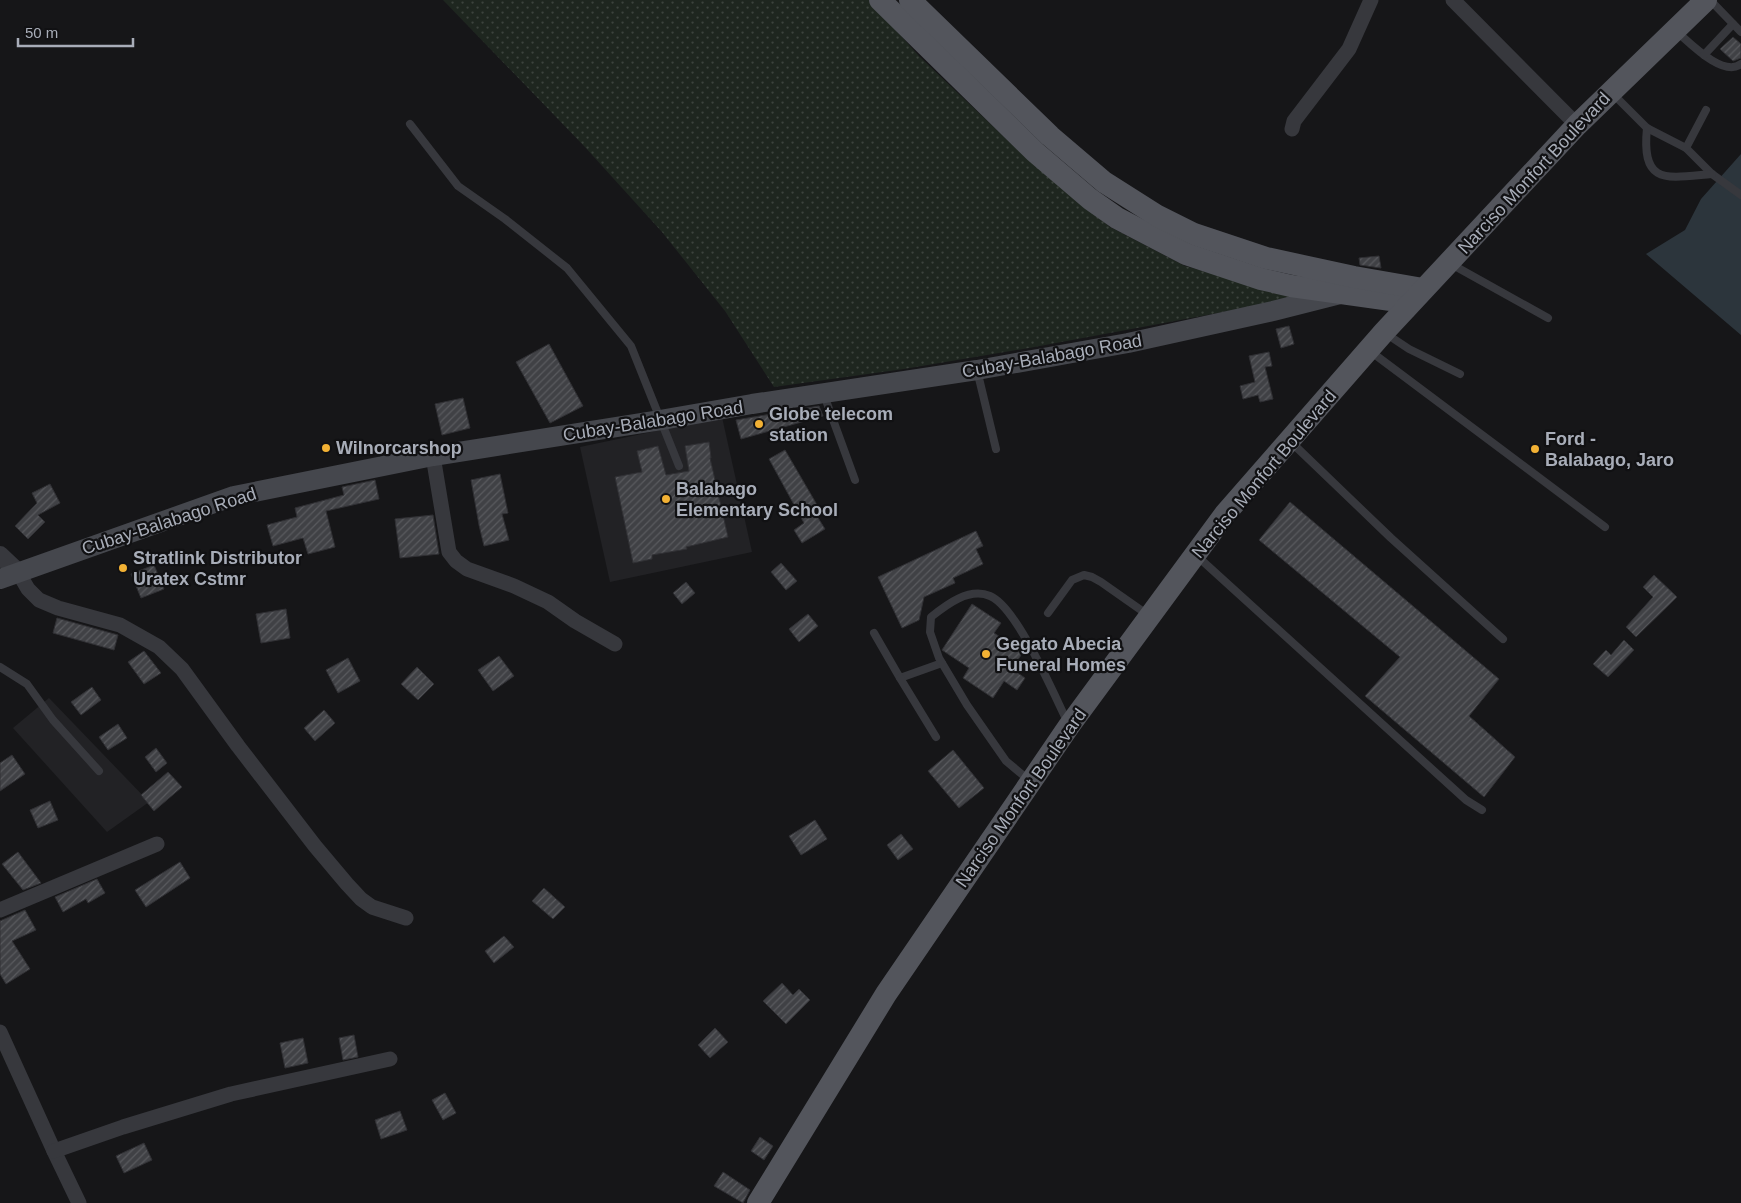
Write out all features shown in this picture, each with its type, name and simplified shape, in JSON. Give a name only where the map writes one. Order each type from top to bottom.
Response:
[{"type":"main road","points":[[880,0],[1036,152],[1090,199],[1117,218],[1186,254],[1221,267],[1291,286],[1345,292],[1391,300],[1398,302],[1406,308]]},
{"type":"main road","points":[[910,0],[1057,142],[1104,182],[1156,215],[1194,234],[1266,258],[1423,290]]},
{"type":"main road","name":"Narciso Monfort Boulevard","points":[[758,1203],[886,994],[1069,726],[1225,514],[1384,332],[1576,125],[1706,0]]},
{"type":"main road","name":"Cubay-Balabago Road","points":[[9,576],[234,496],[433,456],[977,370],[1128,343],[1273,311],[1345,292]]},
{"type":"street","points":[[1453,0],[1576,125]]},
{"type":"street","points":[[1292,129],[1294,121],[1349,49],[1367,2]]},
{"type":"street","points":[[433,456],[449,552],[456,562],[467,569],[514,586],[548,602],[575,621],[615,644]]},
{"type":"street","points":[[0,555],[9,576],[39,600],[58,608],[120,625],[159,647],[182,669],[314,846],[347,884],[361,899],[372,907],[406,918]]},
{"type":"street","points":[[0,910],[157,844]]},
{"type":"street","points":[[0,1032],[79,1203]]},
{"type":"street","points":[[54,1151],[123,1127],[231,1094],[390,1059]]},
{"type":"lane","points":[[1710,0],[1741,32]]},
{"type":"lane","points":[[1704,55],[1733,24]]},
{"type":"lane","points":[[1674,30],[1719,65],[1729,68],[1738,67],[1741,64]]},
{"type":"lane","points":[[1610,92],[1647,128],[1686,148],[1712,174],[1741,194]]},
{"type":"lane","points":[[1686,148],[1706,110]]},
{"type":"lane","points":[[410,124],[458,186],[505,219],[567,268],[631,346],[680,466]]},
{"type":"lane","points":[[1647,128],[1645,147],[1648,163],[1658,174],[1675,178],[1712,174]]},
{"type":"lane","points":[[1449,263],[1548,318]]},
{"type":"lane","points":[[1384,332],[1409,349],[1460,374]]},
{"type":"lane","points":[[1369,350],[1604,527]]},
{"type":"lane","points":[[977,370],[996,449]]},
{"type":"lane","points":[[824,393],[855,480]]},
{"type":"lane","points":[[1289,440],[1391,538],[1502,639]]},
{"type":"lane","points":[[1196,555],[1466,800],[1482,810]]},
{"type":"lane","points":[[1048,613],[1072,580],[1084,575],[1092,576],[1102,582],[1150,617]]},
{"type":"lane","points":[[1032,782],[1006,761],[967,705],[942,663],[930,632],[931,617],[945,606],[964,596],[990,596],[1004,608],[1022,630],[1069,726]]},
{"type":"lane","points":[[874,633],[936,737]]},
{"type":"lane","points":[[900,678],[942,663]]},
{"type":"lane","points":[[0,667],[27,684],[53,720],[99,771]]},
{"type":"shaded area","points":[[443,0],[869,0],[919,56],[1022,154],[1110,227],[1185,266],[1299,298],[1029,348],[904,369],[774,387],[725,311],[662,232],[584,146]]},
{"type":"shaded area","points":[[1741,154],[1741,335],[1646,254],[1685,230],[1701,199]]},
{"type":"shaded area","name":"Balabago Elementary School","points":[[722,417],[752,552],[610,582],[580,447]]},
{"type":"shaded area","points":[[49,698],[149,802],[107,832],[13,728]]},
{"type":"building","points":[[1733,37],[1741,44],[1741,58],[1733,61],[1720,49]]},
{"type":"building","points":[[1379,256],[1381,268],[1360,265],[1359,258]]},
{"type":"building","points":[[1289,326],[1294,344],[1281,348],[1276,329]]},
{"type":"building","points":[[549,344],[583,406],[550,423],[516,362]]},
{"type":"building","points":[[1269,352],[1272,366],[1265,367],[1273,399],[1260,402],[1258,395],[1243,399],[1240,386],[1255,382],[1249,356]]},
{"type":"building","points":[[463,398],[470,428],[442,435],[435,404]]},
{"type":"building","points":[[819,406],[823,416],[741,439],[736,420]]},
{"type":"building","points":[[709,442],[710,458],[728,537],[686,547],[687,549],[652,555],[652,559],[633,563],[615,477],[642,472],[637,451],[658,446],[666,475],[689,471],[685,446]]},
{"type":"building","points":[[785,450],[820,510],[815,513],[825,529],[802,543],[794,530],[804,523],[769,459]]},
{"type":"building","points":[[500,474],[508,513],[502,514],[509,540],[484,546],[471,480]]},
{"type":"building","points":[[375,480],[379,499],[326,511],[335,547],[308,554],[303,538],[273,546],[267,525],[297,517],[295,508],[344,495],[342,487]]},
{"type":"building","points":[[50,484],[60,503],[38,515],[45,522],[28,539],[15,526],[37,503],[32,493]]},
{"type":"building","points":[[1290,502],[1499,679],[1469,716],[1515,757],[1484,797],[1365,696],[1400,657],[1259,540]]},
{"type":"building","points":[[433,515],[439,554],[400,558],[395,519]]},
{"type":"building","points":[[976,531],[983,546],[976,549],[983,564],[953,578],[955,583],[924,597],[919,620],[902,628],[878,577]]},
{"type":"building","points":[[781,563],[797,581],[786,590],[771,572]]},
{"type":"building","points":[[154,565],[164,589],[141,598],[131,574]]},
{"type":"building","points":[[1654,575],[1677,597],[1636,637],[1626,627],[1653,597],[1643,587]]},
{"type":"building","points":[[686,582],[695,593],[682,604],[673,593]]},
{"type":"building","points":[[972,604],[1001,623],[994,633],[1023,652],[1012,669],[1025,678],[1017,690],[1004,681],[993,698],[963,678],[969,668],[942,650]]},
{"type":"building","points":[[286,609],[290,638],[261,643],[256,614]]},
{"type":"building","points":[[808,614],[818,626],[799,642],[789,629]]},
{"type":"building","points":[[57,618],[118,635],[114,650],[53,633]]},
{"type":"building","points":[[1624,640],[1634,650],[1608,677],[1593,664],[1606,650],[1611,655]]},
{"type":"building","points":[[144,651],[161,673],[144,684],[128,662]]},
{"type":"building","points":[[499,656],[514,676],[493,691],[478,670]]},
{"type":"building","points":[[348,658],[360,681],[338,693],[326,670]]},
{"type":"building","points":[[417,667],[434,684],[418,700],[401,684]]},
{"type":"building","points":[[92,687],[101,700],[81,715],[71,702]]},
{"type":"building","points":[[324,710],[335,723],[315,741],[304,728]]},
{"type":"building","points":[[118,724],[127,738],[108,750],[99,737]]},
{"type":"building","points":[[156,748],[167,763],[156,772],[145,757]]},
{"type":"building","points":[[953,750],[984,788],[959,808],[928,771]]},
{"type":"building","points":[[12,755],[25,774],[0,791],[0,763]]},
{"type":"building","points":[[168,772],[182,787],[154,811],[141,795]]},
{"type":"building","points":[[50,801],[58,820],[38,828],[30,810]]},
{"type":"building","points":[[815,820],[827,839],[801,855],[789,836]]},
{"type":"building","points":[[901,834],[913,849],[898,860],[887,845]]},
{"type":"building","points":[[18,852],[41,883],[23,890],[2,864]]},
{"type":"building","points":[[180,862],[190,878],[146,907],[135,890]]},
{"type":"building","points":[[97,879],[105,893],[88,903],[86,899],[63,912],[55,897]]},
{"type":"building","points":[[544,888],[565,907],[553,919],[532,901]]},
{"type":"building","points":[[25,910],[36,930],[12,941],[30,969],[6,984],[0,974],[0,921]]},
{"type":"building","points":[[504,936],[514,947],[494,963],[485,951]]},
{"type":"building","points":[[782,983],[793,995],[799,989],[810,1000],[786,1024],[763,1001]]},
{"type":"building","points":[[715,1028],[728,1042],[710,1058],[698,1045]]},
{"type":"building","points":[[354,1035],[358,1057],[343,1060],[339,1038]]},
{"type":"building","points":[[303,1038],[308,1063],[285,1068],[280,1043]]},
{"type":"building","points":[[445,1093],[456,1113],[443,1120],[432,1100]]},
{"type":"building","points":[[400,1111],[407,1130],[381,1139],[375,1120]]},
{"type":"building","points":[[760,1137],[773,1146],[764,1160],[751,1151]]},
{"type":"building","points":[[144,1143],[152,1160],[124,1173],[116,1156]]},
{"type":"building","points":[[723,1172],[750,1190],[743,1203],[714,1186]]},
{"type":"place","name":"Globe telecom station","points":[[759,424]]},
{"type":"place","name":"Wilnorcarshop","points":[[326,448]]},
{"type":"place","name":"Ford - Balabago, Jaro","points":[[1535,449]]},
{"type":"place","name":"Balabago Elementary School","points":[[666,499]]},
{"type":"place","name":"Stratlink Distributor Uratex Cstmr","points":[[123,568]]},
{"type":"place","name":"Gegato Abecia Funeral Homes","points":[[986,654]]}]
